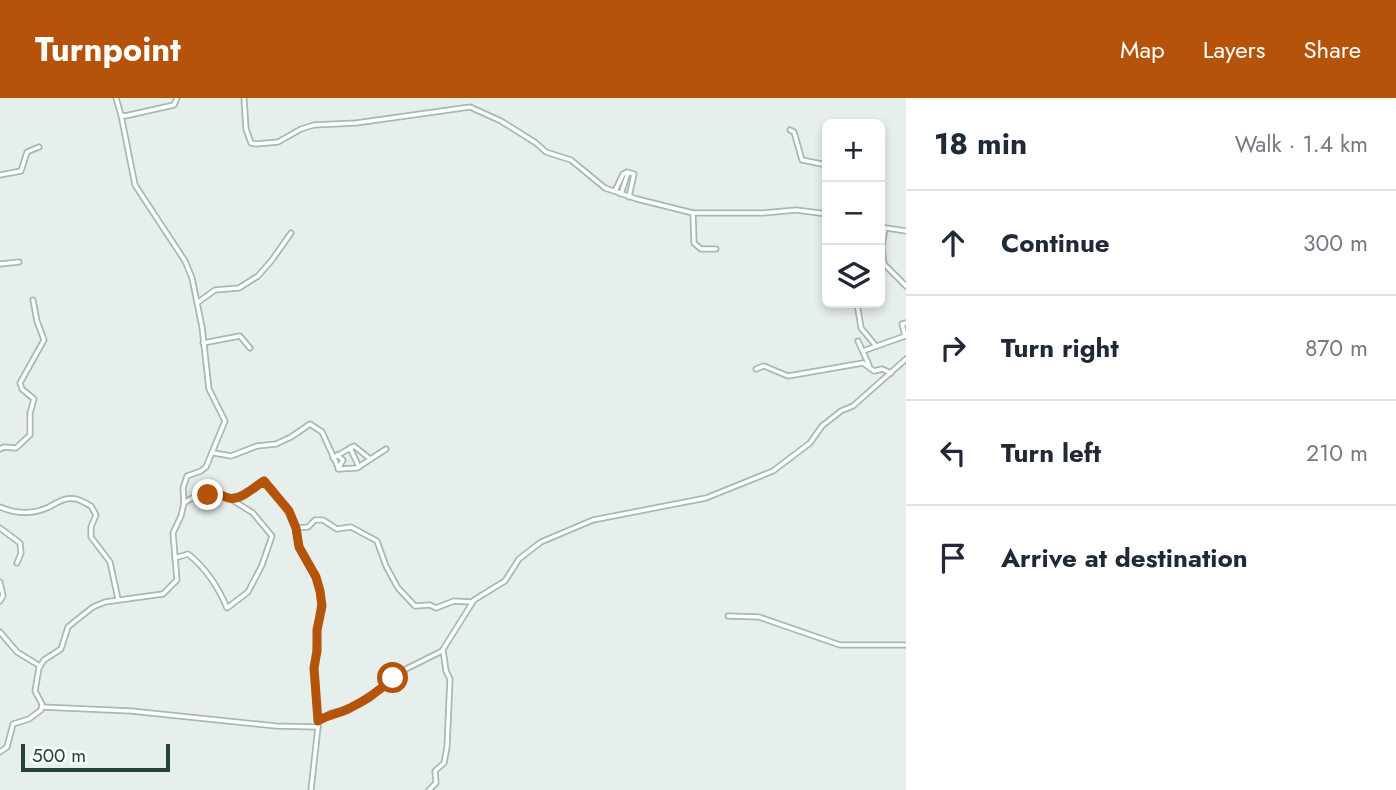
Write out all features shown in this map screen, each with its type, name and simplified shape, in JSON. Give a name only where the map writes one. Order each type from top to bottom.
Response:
[{"type":"street","points":[[42,707],[35,691],[40,666],[61,649],[67,630],[74,622],[96,605],[165,593],[177,579],[173,531],[180,520],[184,503],[183,488],[187,476],[204,470],[214,453],[225,421],[209,389],[197,303],[187,264],[135,185],[116,98]]},
{"type":"street","points":[[121,115],[169,107],[176,104],[177,98]]},
{"type":"street","points":[[244,98],[248,135],[251,143],[256,145],[278,142],[314,125],[356,123],[472,107],[513,129],[546,152],[571,160],[593,180],[629,197],[693,213],[805,210],[822,213]]},
{"type":"street","points":[[790,130],[794,132],[802,160],[822,163]]},
{"type":"street","points":[[0,176],[21,171],[27,152],[39,147]]},
{"type":"street","points":[[615,192],[621,177],[628,173],[634,175],[629,197]]},
{"type":"street","points":[[621,194],[628,173]]},
{"type":"street","points":[[693,213],[693,237],[696,246],[705,250],[716,249]]},
{"type":"street","points":[[885,227],[906,230]]},
{"type":"street","points":[[197,303],[215,290],[239,288],[258,276],[291,233]]},
{"type":"street","points":[[882,245],[884,264],[906,286]]},
{"type":"street","points":[[0,264],[19,262]]},
{"type":"street","points":[[0,449],[16,448],[30,435],[30,413],[34,399],[22,389],[20,383],[44,340],[33,300]]},
{"type":"street","points":[[858,308],[861,328],[876,346]]},
{"type":"street","points":[[863,351],[906,337],[902,324],[906,323]]},
{"type":"street","points":[[203,343],[240,336],[250,348]]},
{"type":"street","points":[[858,341],[872,370]]},
{"type":"street","points":[[42,707],[131,711],[276,726],[318,724],[331,713],[349,709],[369,699],[400,672],[443,650],[472,602],[505,581],[526,553],[556,534],[614,514],[706,498],[776,470],[810,443],[822,426],[841,411],[852,407],[906,359]]},
{"type":"street","points":[[756,369],[764,366],[788,376],[863,363],[872,370],[882,369],[891,373]]},
{"type":"street","points":[[214,453],[231,456],[257,446],[276,444],[311,424],[322,432],[335,456],[338,469]]},
{"type":"street","points":[[335,456],[350,448],[358,448],[370,458]]},
{"type":"street","points":[[350,448],[359,467]]},
{"type":"street","points":[[338,469],[359,467],[386,449]]},
{"type":"street","points":[[335,456],[343,460],[338,469]]},
{"type":"street","points":[[229,498],[239,496],[265,481],[288,509],[296,528],[299,547],[317,580],[322,602],[314,668],[318,724],[311,790]]},
{"type":"street","points":[[175,558],[188,554],[196,559],[222,593],[226,608],[248,593],[272,536],[253,513],[221,493],[213,493],[202,499],[192,498],[184,503]]},
{"type":"street","points":[[0,507],[27,513],[48,507],[57,501],[74,499],[91,506],[96,515],[91,527],[91,537],[110,562],[118,600]]},
{"type":"street","points":[[296,528],[308,527],[316,520],[321,520],[334,528],[351,527],[376,540],[400,591],[415,606],[430,605],[437,608],[454,601],[472,602]]},
{"type":"street","points":[[0,528],[20,543],[21,554],[17,563]]},
{"type":"street","points":[[0,582],[3,596],[0,601]]},
{"type":"street","points":[[728,616],[759,617],[840,645],[906,645]]},
{"type":"street","points":[[0,632],[17,652],[40,666]]},
{"type":"street","points":[[429,790],[436,783],[435,771],[445,761],[447,747],[450,679],[443,650]]},
{"type":"street","points":[[0,752],[7,747],[12,724],[32,718],[42,707]]},
{"type":"route","points":[[208,495],[217,493],[229,498],[239,496],[264,481],[289,511],[296,528],[299,547],[317,580],[321,597],[314,668],[318,721],[331,713],[349,709],[369,699],[393,678]]}]
